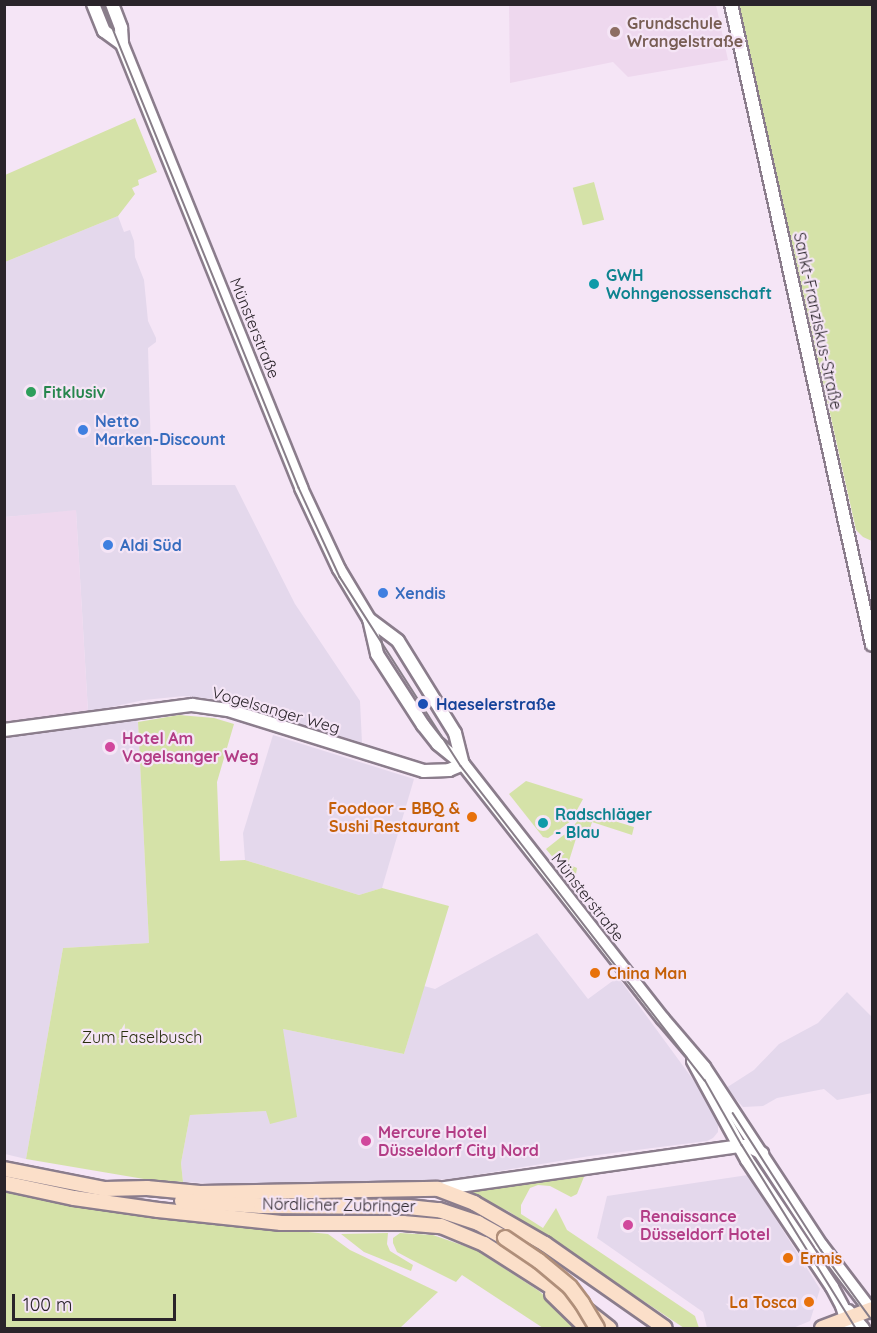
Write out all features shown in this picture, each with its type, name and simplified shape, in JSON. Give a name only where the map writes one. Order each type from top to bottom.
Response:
[{"type":"main road","name":"Nördlicher Zubringer","points":[[4,1169],[105,1189],[147,1188],[200,1194],[438,1189],[474,1203],[545,1244],[665,1329]]},
{"type":"main road","name":"Nördlicher Zubringer","points":[[4,1183],[74,1198],[158,1210],[281,1222],[403,1223],[441,1226],[484,1244],[540,1282],[581,1306],[609,1329]]},
{"type":"main road","points":[[105,1189],[220,1205],[408,1207],[439,1210],[478,1222],[539,1261],[570,1287],[597,1329]]},
{"type":"main road","points":[[540,1282],[587,1329]]},
{"type":"main road","points":[[822,1329],[848,1317],[872,1310]]},
{"type":"street","name":"Münsterstraße","points":[[93,4],[104,31],[122,44]]},
{"type":"street","name":"Münsterstraße","points":[[112,4],[121,28],[122,44],[301,488],[339,569],[369,619],[377,654],[438,744],[463,764],[687,1050],[704,1067],[763,1153],[821,1245],[872,1310]]},
{"type":"street","name":"Sankt-Franziskus-Straße","points":[[731,4],[873,645]]},
{"type":"street","name":"Münsterstraße","points":[[369,619],[398,641],[455,733],[463,764]]},
{"type":"street","name":"Vogelsanger Weg","points":[[4,730],[192,705],[228,710],[424,771],[449,770],[463,764]]},
{"type":"street","name":"Münsterstraße","points":[[687,1050],[739,1146],[848,1317],[863,1329]]},
{"type":"street","points":[[716,1148],[726,1124]]},
{"type":"street","name":"Nördlicher Zubringer","points":[[438,1189],[716,1148],[748,1146],[763,1153]]},
{"type":"shaded area","name":"Grundschule Wrangelstraße","points":[[509,5],[716,5],[728,60],[628,77],[613,62],[510,83]]},
{"type":"shaded area","points":[[118,216],[124,232],[130,230],[134,241],[135,257],[144,280],[148,321],[156,338],[156,342],[148,348],[152,485],[235,485],[295,604],[360,701],[362,743],[221,700],[184,696],[144,700],[88,712],[76,511],[5,517],[5,262]]},
{"type":"shaded area","points":[[76,510],[88,712],[5,723],[5,517]]},
{"type":"shaded area","points":[[123,717],[138,722],[149,943],[63,948],[26,1159],[5,1154],[5,737]]},
{"type":"shaded area","points":[[273,735],[414,779],[382,888],[359,895],[245,860],[243,833]]},
{"type":"shaded area","points":[[537,933],[588,999],[618,977],[708,1100],[718,1121],[718,1132],[713,1138],[707,1141],[590,1156],[450,1179],[298,1187],[183,1182],[181,1163],[190,1115],[266,1111],[283,1029],[404,1054],[424,986],[435,989]]},
{"type":"shaded area","points":[[847,992],[872,1017],[872,1093],[837,1100],[824,1089],[777,1098],[763,1106],[743,1107],[726,1088],[754,1070],[779,1044],[818,1023]]},
{"type":"shaded area","points":[[748,1175],[820,1289],[810,1321],[793,1328],[707,1328],[703,1312],[597,1238],[607,1196]]},
{"type":"green space","points":[[739,5],[872,5],[872,541],[863,537],[856,530]]},
{"type":"green space","points":[[135,118],[157,172],[138,180],[139,185],[132,188],[135,194],[118,216],[5,262],[5,175]]},
{"type":"green space","points":[[594,182],[604,220],[583,225],[573,188]]},
{"type":"green space","name":"Zum Faselbusch","points":[[179,715],[214,718],[234,724],[217,782],[220,861],[245,860],[359,895],[382,888],[449,906],[404,1054],[283,1029],[297,1117],[270,1124],[266,1111],[190,1115],[181,1163],[183,1182],[144,1179],[26,1159],[63,948],[149,943],[138,722]]},
{"type":"green space","points":[[526,781],[583,799],[571,821],[548,838],[543,837],[509,794]]},
{"type":"green space","points":[[585,812],[634,827],[632,835],[592,822],[589,832],[579,829],[568,864],[577,868],[576,874],[570,878],[546,849],[570,830]]},
{"type":"green space","points":[[586,1172],[577,1194],[571,1197],[550,1186],[538,1185],[530,1188],[521,1205],[521,1214],[543,1228],[556,1208],[567,1230],[695,1316],[699,1328],[684,1328],[508,1211],[462,1192]]},
{"type":"green space","points":[[4,1190],[180,1219],[328,1234],[350,1250],[438,1292],[400,1328],[5,1328]]},
{"type":"green space","points":[[388,1233],[387,1244],[390,1251],[413,1265],[411,1271],[364,1252],[341,1234]]},
{"type":"green space","points":[[400,1233],[433,1235],[476,1250],[539,1291],[580,1328],[543,1328],[462,1275],[456,1282],[410,1259],[397,1252],[393,1243],[393,1238]]},
{"type":"tram line","points":[[103,4],[299,488],[340,577],[461,766],[705,1080],[742,1145],[856,1328]]},
{"type":"tram line","points":[[733,1113],[821,1250],[872,1320]]},
{"type":"place","name":"Grundschule Wrangelstraße","points":[[615,32]]},
{"type":"place","name":"GWH Wohngenossenschaft","points":[[594,284]]},
{"type":"place","name":"Fitklusiv","points":[[31,392]]},
{"type":"place","name":"Netto Marken-Discount","points":[[83,430]]},
{"type":"place","name":"Aldi Süd","points":[[108,545]]},
{"type":"place","name":"Xendis","points":[[383,593]]},
{"type":"place","name":"Haeselerstraße","points":[[423,704]]},
{"type":"place","name":"Hotel Am Vogelsanger Weg","points":[[110,747]]},
{"type":"place","name":"Foodoor – BBQ & Sushi Restaurant","points":[[472,817]]},
{"type":"place","name":"Radschläger - Blau","points":[[543,823]]},
{"type":"place","name":"China Man","points":[[595,973]]},
{"type":"place","name":"Mercure Hotel Düsseldorf City Nord","points":[[366,1141]]},
{"type":"place","name":"Renaissance Düsseldorf Hotel","points":[[628,1225]]},
{"type":"place","name":"Ermis","points":[[788,1258]]},
{"type":"place","name":"La Tosca","points":[[809,1302]]}]
